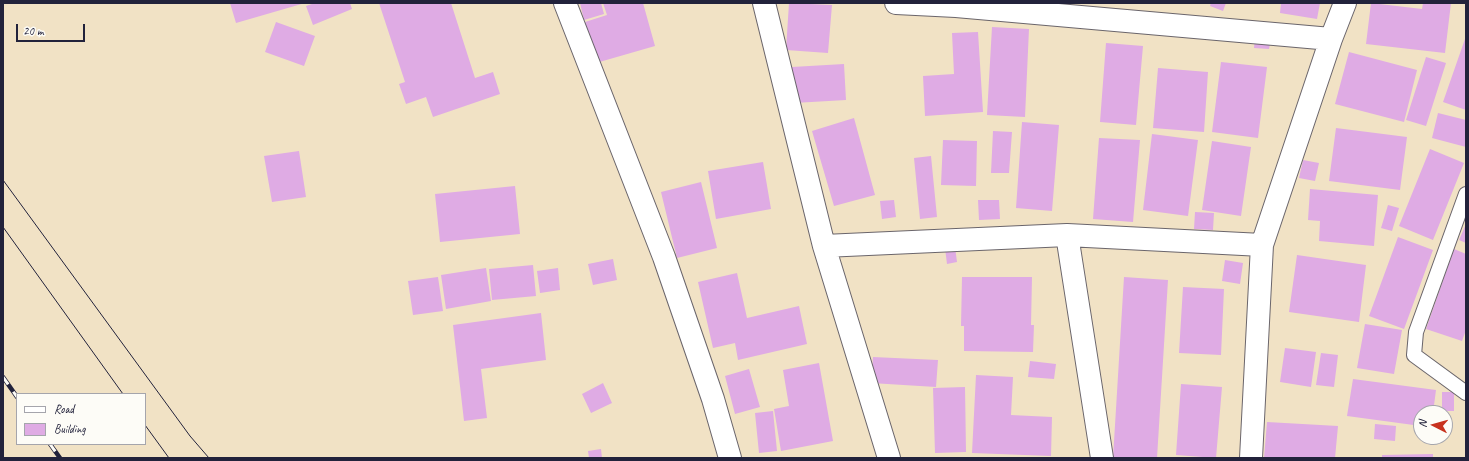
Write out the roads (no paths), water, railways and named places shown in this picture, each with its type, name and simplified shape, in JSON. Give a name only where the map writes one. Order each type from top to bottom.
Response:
[{"type":"street","points":[[565,3],[664,257],[713,399],[730,458]]},
{"type":"street","points":[[764,3],[824,246],[889,458]]},
{"type":"street","points":[[896,3],[956,6],[1331,39]]},
{"type":"street","points":[[1251,458],[1262,245],[1331,39],[1346,3]]},
{"type":"street","points":[[824,246],[1067,235],[1262,245]]},
{"type":"street","points":[[1067,235],[1102,458]]},
{"type":"lane","points":[[1466,194],[1416,332],[1414,355],[1466,393]]},
{"type":"tram line","points":[[3,180],[190,436],[209,458]]},
{"type":"tram line","points":[[3,227],[122,393]]},
{"type":"tram line","points":[[146,426],[169,458]]},
{"type":"railway","points":[[3,377],[16,396]]},
{"type":"railway","points":[[51,445],[60,458]]}]
